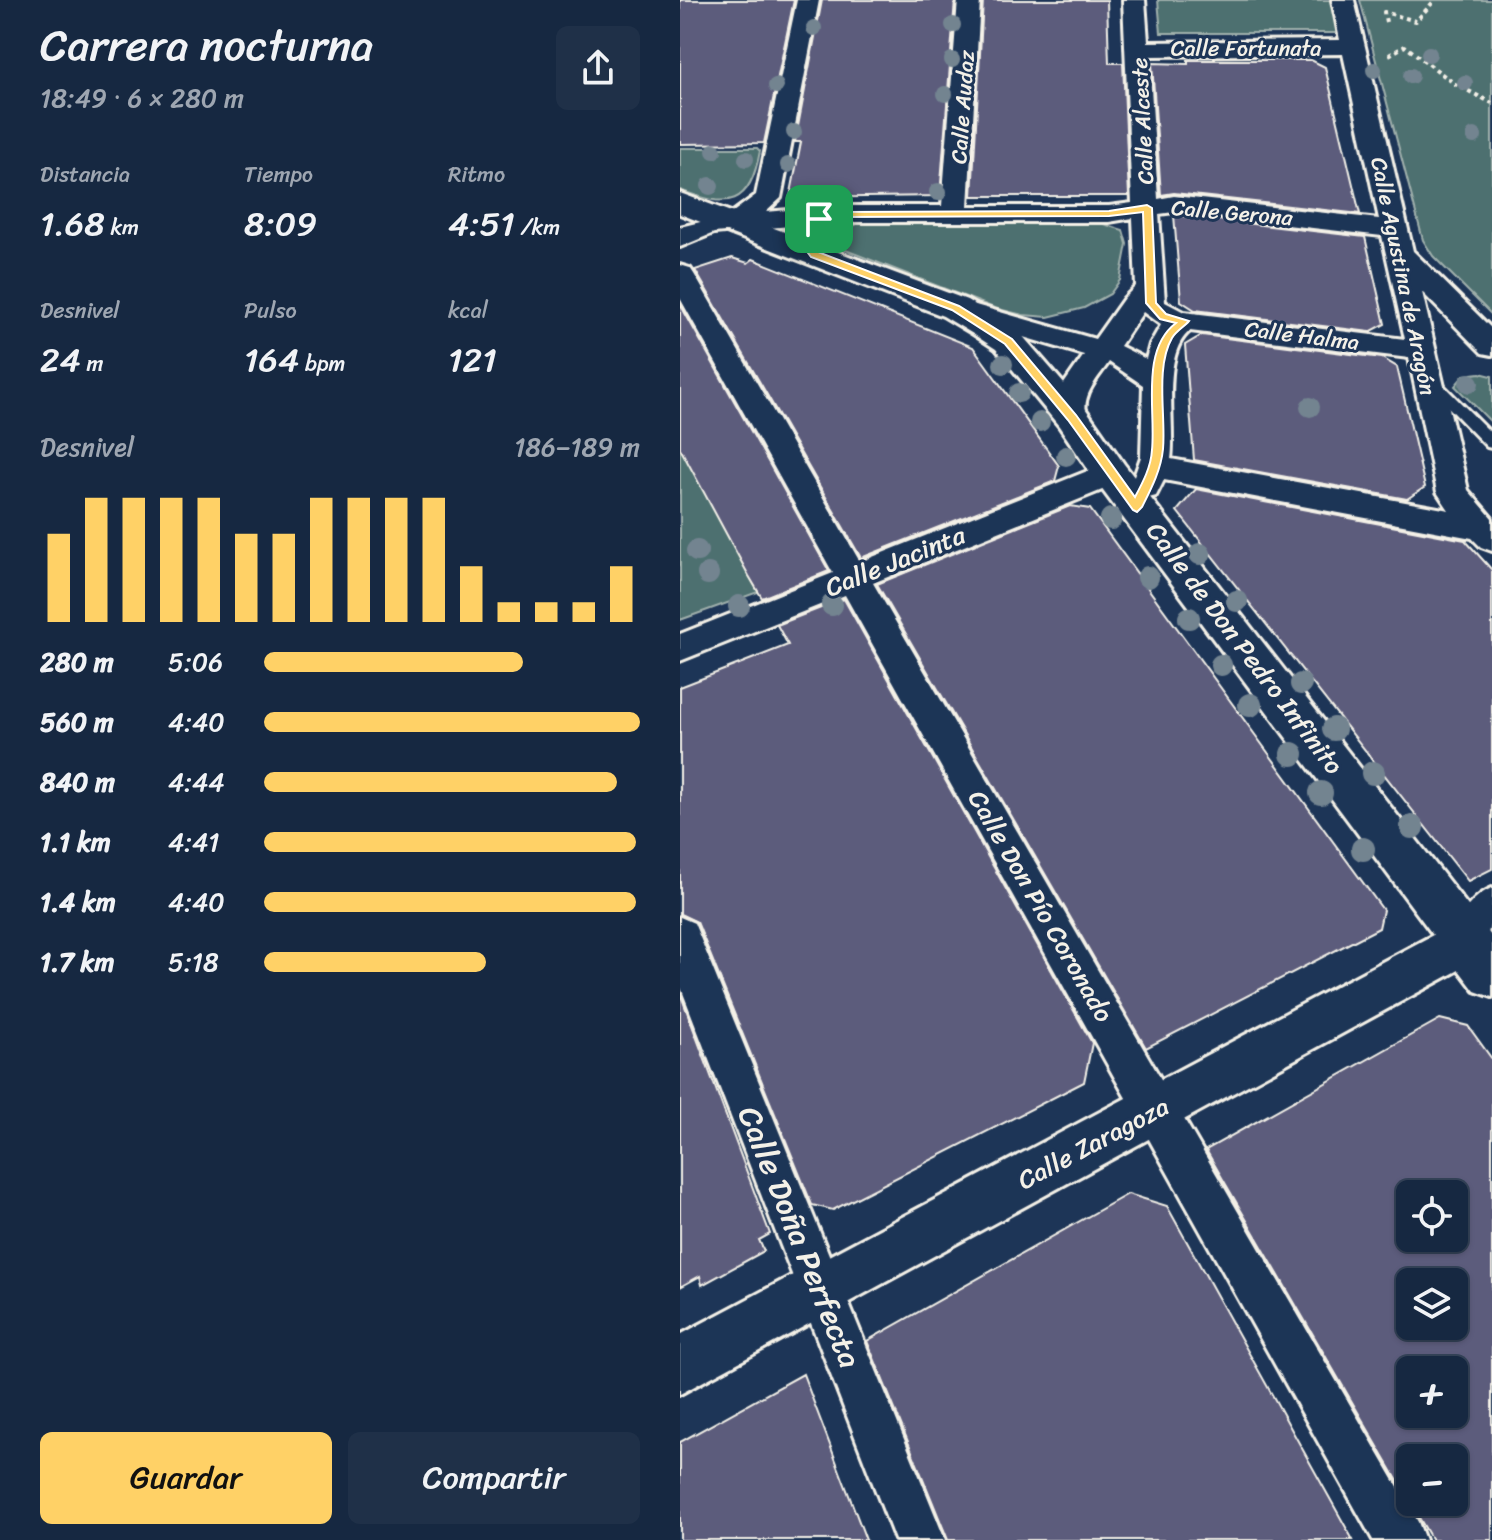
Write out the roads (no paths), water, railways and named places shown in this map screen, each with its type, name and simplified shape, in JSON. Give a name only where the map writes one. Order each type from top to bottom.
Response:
[{"type":"street","points":[[680,239],[694,230],[736,223],[768,198],[808,0]]},
{"type":"street","name":"Calle Audaz","points":[[955,213],[969,0]]},
{"type":"street","name":"Calle Alceste","points":[[1134,0],[1147,208],[1142,296]]},
{"type":"street","name":"Calle Agustina de Aragón","points":[[1343,0],[1453,492],[1486,533]]},
{"type":"street","name":"Calle Fortunata","points":[[1138,49],[1354,47]]},
{"type":"street","name":"Calle Gerona","points":[[736,223],[833,214],[1109,214],[1174,204],[1397,241]]},
{"type":"street","name":"Calle de Don Pedro Infinito","points":[[685,208],[736,223],[955,308],[1008,341],[1072,417],[1111,474],[1484,940]]},
{"type":"street","points":[[814,255],[802,238],[803,230],[833,214]]},
{"type":"street","points":[[1397,241],[1492,346]]},
{"type":"street","name":"Calle Don Pío Coronado","points":[[680,274],[1400,1540]]},
{"type":"street","points":[[1142,296],[1163,317],[1184,321]]},
{"type":"street","points":[[1045,333],[1087,329],[1109,321],[1142,296]]},
{"type":"street","points":[[1072,417],[1071,398],[1142,296]]},
{"type":"street","points":[[955,308],[1103,349],[1134,362],[1158,381]]},
{"type":"street","points":[[1137,507],[1155,467],[1158,449],[1158,381],[1164,343],[1170,332],[1184,321]]},
{"type":"street","name":"Calle Halma","points":[[1184,321],[1423,363]]},
{"type":"street","points":[[1155,467],[1486,533]]},
{"type":"street","name":"Calle Jacinta","points":[[680,648],[1111,474]]},
{"type":"street","name":"Calle Doña Perfecta","points":[[680,935],[920,1540]]},
{"type":"street","name":"Calle Zaragoza","points":[[680,1366],[1156,1108],[1484,940]]},
{"type":"lane","points":[[1423,363],[1492,443]]}]
